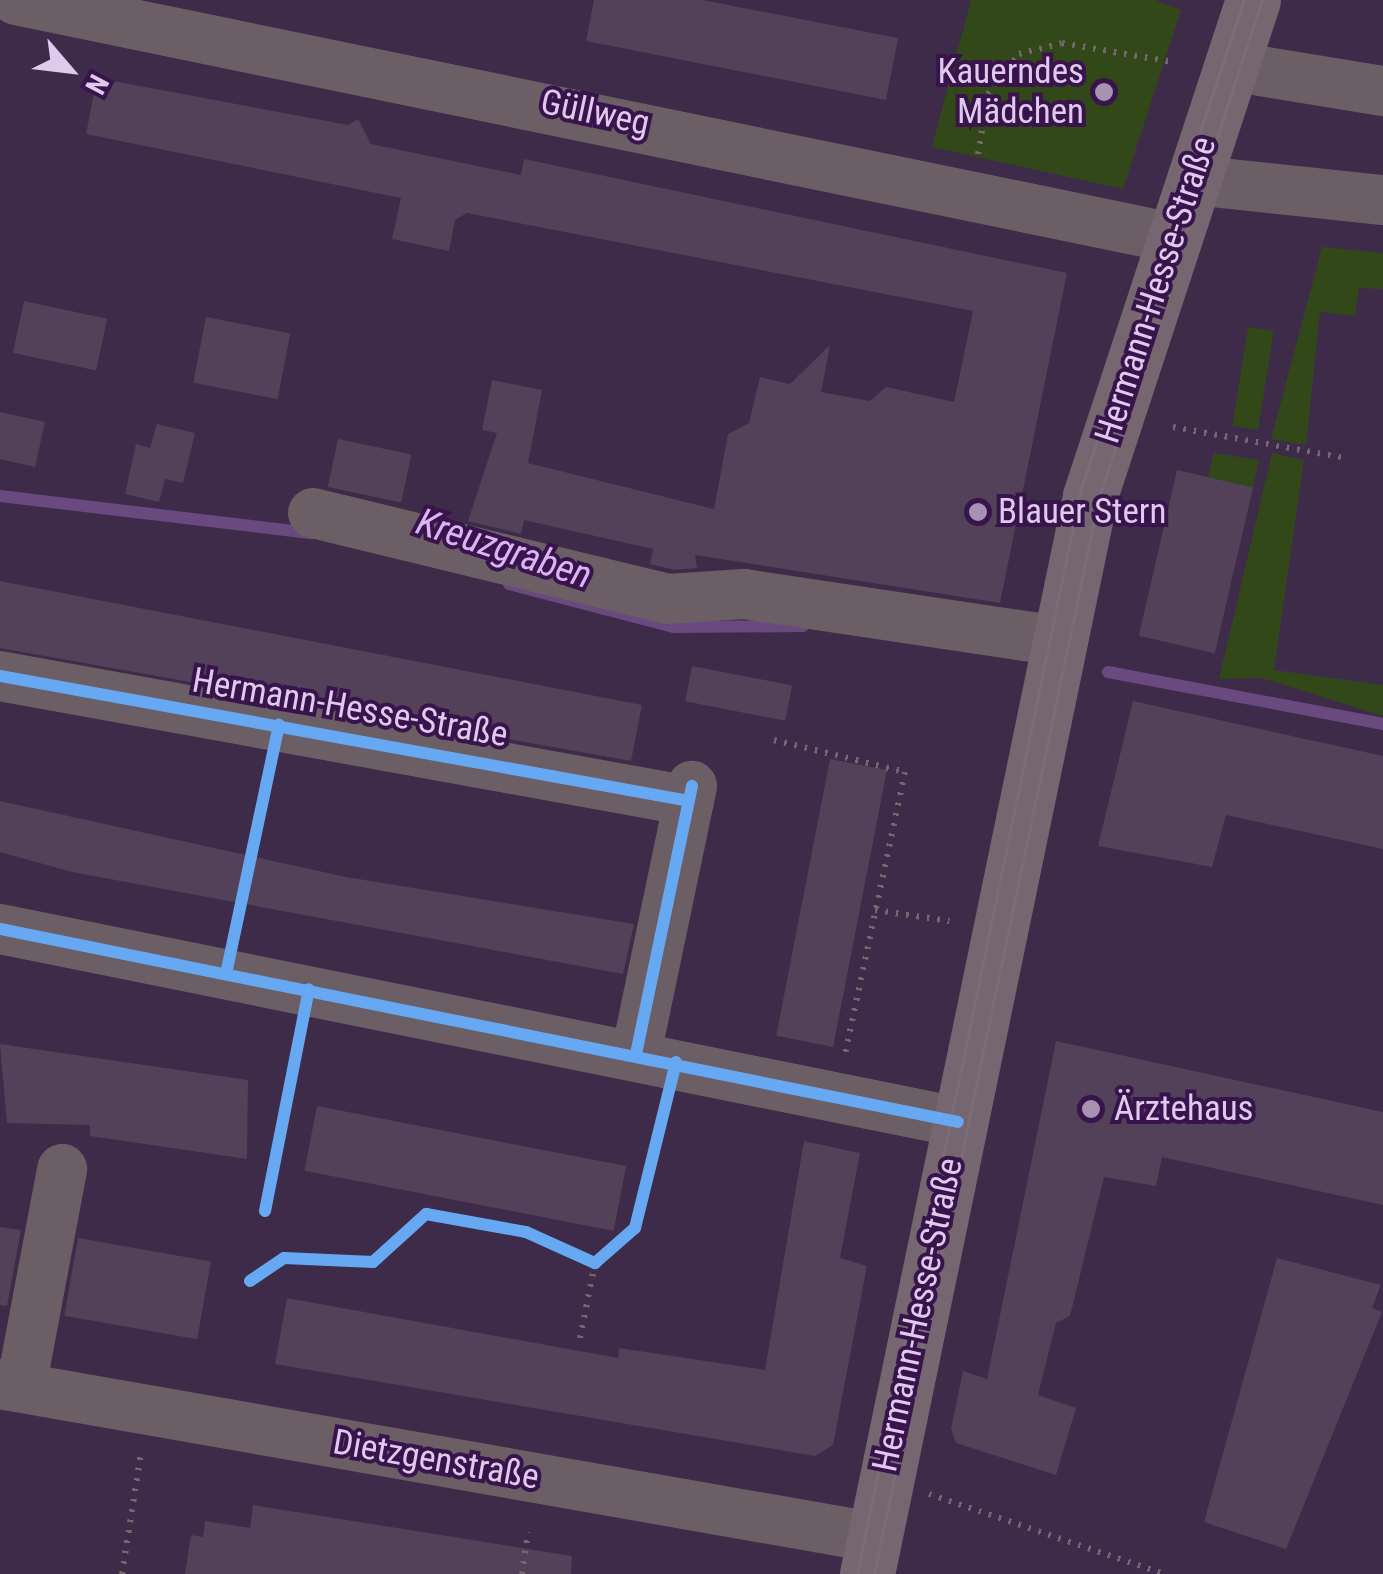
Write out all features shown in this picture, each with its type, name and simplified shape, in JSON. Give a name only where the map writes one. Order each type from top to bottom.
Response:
[{"type":"main road","name":"Hermann-Hesse-Straße","points":[[872,1539],[1058,641],[1100,457],[1253,0]]},
{"type":"street","name":"Güllweg","points":[[16,0],[1173,238]]},
{"type":"street","points":[[1230,66],[1383,91]]},
{"type":"street","points":[[1192,180],[1383,200]]},
{"type":"street","points":[[312,513],[668,599],[744,594],[1058,641]]},
{"type":"street","name":"Hermann-Hesse-Straße","points":[[0,676],[690,794],[656,1058]]},
{"type":"street","name":"Hermann-Hesse-Straße","points":[[0,929],[309,988],[958,1122]]},
{"type":"street","points":[[10,1386],[62,1169]]},
{"type":"street","name":"Dietzgenstraße","points":[[10,1386],[872,1539]]},
{"type":"path","points":[[976,169],[988,94],[1019,54],[1062,43],[1172,62]]},
{"type":"path","points":[[1173,427],[1346,458]]},
{"type":"path","points":[[226,974],[278,726]]},
{"type":"path","points":[[774,740],[905,772],[836,1095]]},
{"type":"path","points":[[876,910],[949,921]]},
{"type":"path","points":[[264,1211],[309,988]]},
{"type":"path","points":[[580,1338],[595,1263],[635,1228],[656,1058]]},
{"type":"path","points":[[250,1280],[284,1258],[372,1262],[426,1214],[526,1232],[595,1263]]},
{"type":"path","points":[[122,1574],[141,1454]]},
{"type":"path","points":[[933,1495],[1164,1574]]},
{"type":"path","points":[[522,1574],[528,1532]]},
{"type":"green space","points":[[971,0],[1155,0],[1181,10],[1123,189],[932,147]]},
{"type":"green space","points":[[1322,247],[1383,253],[1383,289],[1359,288],[1355,316],[1320,312],[1306,445],[1271,439]]},
{"type":"green space","points":[[1248,327],[1274,331],[1258,430],[1232,426]]},
{"type":"green space","points":[[1214,453],[1259,460],[1253,488],[1208,477]]},
{"type":"green space","points":[[1272,453],[1304,460],[1274,670],[1383,685],[1383,716],[1262,678],[1219,679]]},
{"type":"building","points":[[594,0],[703,0],[898,38],[886,100],[586,41]]},
{"type":"building","points":[[97,78],[348,125],[358,119],[371,144],[521,175],[524,159],[1067,273],[1000,603],[695,555],[697,568],[675,570],[650,564],[653,549],[524,520],[521,534],[468,521],[497,433],[482,430],[492,380],[542,390],[528,463],[714,509],[728,434],[749,423],[760,377],[790,384],[830,345],[821,392],[870,401],[886,387],[954,402],[973,311],[467,213],[455,220],[449,251],[392,239],[401,198],[86,134]]},
{"type":"building","points":[[24,301],[107,319],[96,371],[13,353]]},
{"type":"building","points":[[206,317],[290,333],[278,399],[193,383]]},
{"type":"building","points":[[0,412],[45,422],[35,467],[0,459]]},
{"type":"building","points":[[157,424],[195,433],[183,483],[165,479],[159,502],[125,494],[136,444],[150,448]]},
{"type":"building","points":[[338,439],[411,455],[401,503],[328,487]]},
{"type":"building","points":[[1177,470],[1253,488],[1215,653],[1139,636]]},
{"type":"building","points":[[0,581],[642,705],[631,761],[0,648]]},
{"type":"building","points":[[692,666],[792,685],[785,721],[685,701]]},
{"type":"building","points":[[1133,701],[1383,756],[1383,849],[1226,815],[1212,867],[1098,846]]},
{"type":"building","points":[[830,759],[887,770],[833,1047],[776,1036]]},
{"type":"building","points":[[0,801],[346,877],[634,924],[623,974],[72,872],[0,852]]},
{"type":"building","points":[[1056,1041],[1383,1112],[1383,1205],[1162,1157],[1156,1186],[1104,1177],[1070,1316],[1056,1323],[1038,1395],[1076,1408],[1056,1475],[956,1443],[951,1429],[963,1371],[987,1379]]},
{"type":"building","points":[[0,1044],[248,1080],[247,1159],[90,1136],[90,1125],[7,1123]]},
{"type":"building","points":[[317,1106],[626,1166],[614,1231],[304,1171]]},
{"type":"building","points":[[804,1141],[860,1153],[840,1258],[867,1266],[833,1445],[815,1456],[275,1364],[287,1298],[618,1358],[619,1348],[765,1370]]},
{"type":"building","points":[[0,1227],[21,1230],[7,1306],[0,1305]]},
{"type":"building","points":[[78,1238],[211,1261],[197,1339],[64,1316]]},
{"type":"building","points":[[1277,1258],[1381,1285],[1372,1308],[1382,1312],[1286,1549],[1204,1522]]},
{"type":"building","points":[[253,1505],[572,1556],[571,1574],[185,1574],[191,1535],[203,1537],[205,1521],[250,1528]]},
{"type":"waterway","name":"Kreuzgraben","points":[[0,496],[312,533]]},
{"type":"waterway","name":"Kreuzgraben","points":[[509,584],[674,627],[803,626]]},
{"type":"waterway","name":"Kreuzgraben","points":[[1108,672],[1383,724]]},
{"type":"tram line","points":[[857,1574],[1080,492],[1244,0]]},
{"type":"tram line","points":[[874,1574],[1099,497],[1262,0]]},
{"type":"cycle path","points":[[0,676],[689,801]]},
{"type":"cycle path","points":[[226,974],[279,725]]},
{"type":"cycle path","points":[[636,1054],[692,786]]},
{"type":"cycle path","points":[[0,929],[958,1122]]},
{"type":"cycle path","points":[[265,1211],[309,989]]},
{"type":"cycle path","points":[[250,1281],[284,1258],[373,1262],[426,1214],[526,1232],[595,1263],[635,1228],[676,1062]]},
{"type":"place","name":"Kauerndes Mädchen","points":[[1104,92]]},
{"type":"place","name":"Blauer Stern","points":[[978,512]]},
{"type":"place","name":"Ärztehaus","points":[[1091,1109]]}]
